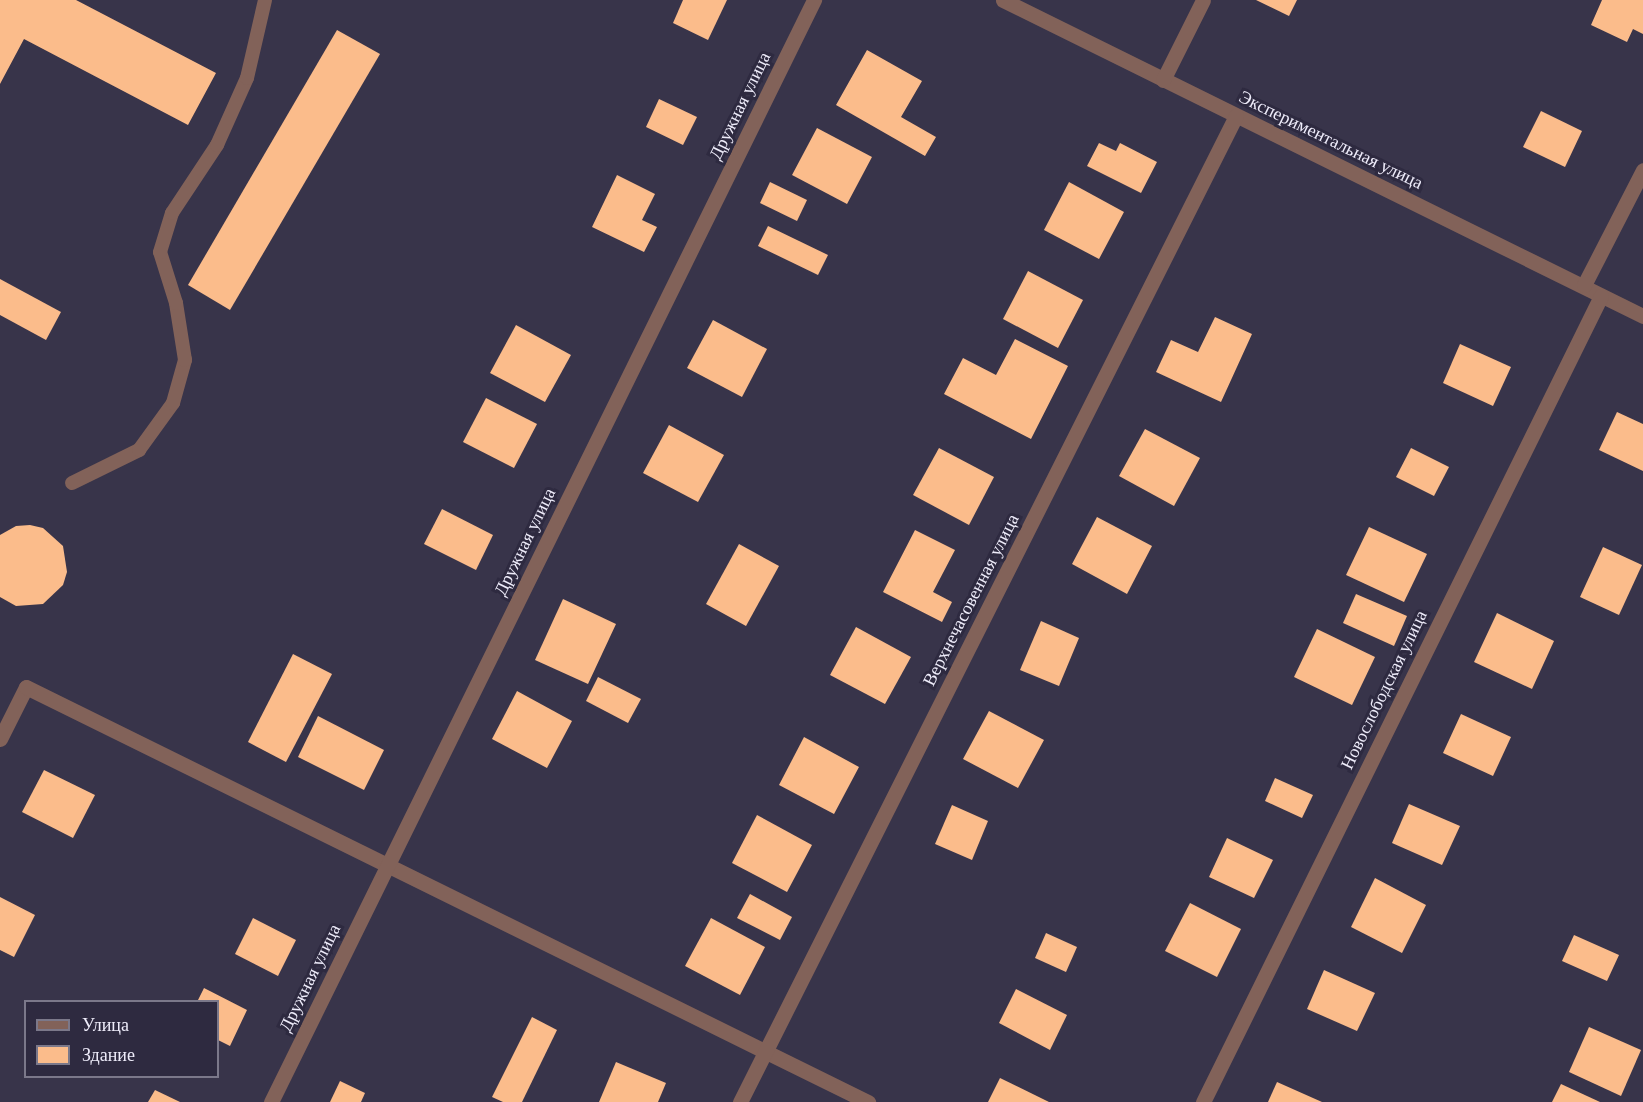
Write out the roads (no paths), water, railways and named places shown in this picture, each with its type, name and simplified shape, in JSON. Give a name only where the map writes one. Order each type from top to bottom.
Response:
[{"type":"street","name":"Дружная улица","points":[[271,1102],[814,0]]},
{"type":"street","name":"Экспериментальная улица","points":[[1003,0],[1643,316]]},
{"type":"street","points":[[1163,80],[1203,0]]},
{"type":"street","name":"Верхнечасовенная улица","points":[[740,1102],[1236,116]]},
{"type":"street","points":[[1584,285],[1643,170]]},
{"type":"street","name":"Новослободская улица","points":[[1203,1102],[1601,296]]},
{"type":"street","points":[[0,739],[26,687],[868,1102]]},
{"type":"lane","points":[[72,483],[139,450],[173,403],[185,360],[176,303],[160,252],[172,213],[217,145],[247,78],[265,0]]}]
